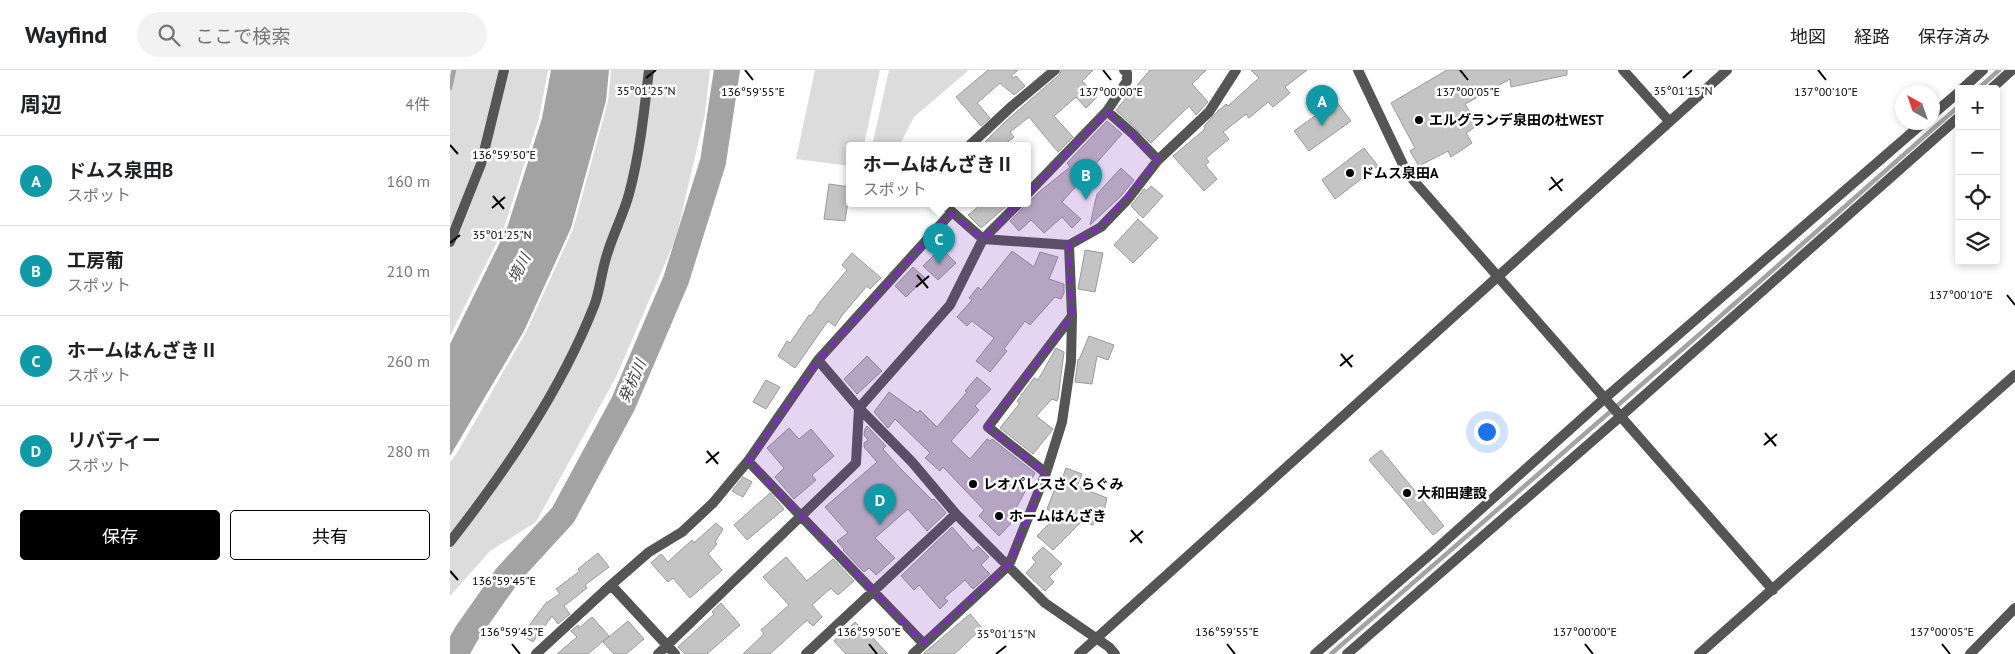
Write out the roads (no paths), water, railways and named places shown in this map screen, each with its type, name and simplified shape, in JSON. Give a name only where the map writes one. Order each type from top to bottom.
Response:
[{"type":"street","points":[[450,242],[481,164],[504,70]]},
{"type":"street","points":[[450,542],[484,498],[515,453],[576,347],[595,304],[606,258],[628,196],[640,147],[649,70]]},
{"type":"street","points":[[973,142],[1055,70]]},
{"type":"street","points":[[1031,190],[1107,111],[1127,81],[1127,73],[1124,70]]},
{"type":"street","points":[[946,207],[983,240],[1069,245],[1101,227],[1128,199],[1158,160],[1209,112],[1236,70]]},
{"type":"street","points":[[1358,70],[1406,173],[1773,590]]},
{"type":"street","points":[[1623,70],[1669,121]]},
{"type":"street","points":[[1079,654],[1499,278],[1727,70]]},
{"type":"street","points":[[1966,85],[1983,70]]},
{"type":"street","points":[[1995,85],[2012,70]]},
{"type":"street","points":[[1940,108],[1955,95]]},
{"type":"street","points":[[1107,111],[1158,160]]},
{"type":"street","points":[[1347,654],[1621,416],[1955,121]]},
{"type":"street","points":[[1314,654],[1433,552],[1605,398],[1915,130]]},
{"type":"street","points":[[658,654],[856,463],[859,408],[950,305],[983,240],[1015,207]]},
{"type":"street","points":[[536,654],[611,585],[650,552],[682,532],[713,503],[748,461],[818,360],[952,213]]},
{"type":"street","points":[[913,654],[1009,565],[1046,473],[1062,422],[1071,361],[1072,316],[1069,245]]},
{"type":"street","points":[[1046,473],[988,427],[1072,316]]},
{"type":"street","points":[[818,360],[859,408],[912,462],[956,514],[1046,603],[1097,638],[1115,654]]},
{"type":"street","points":[[1699,654],[2015,375]]},
{"type":"street","points":[[748,461],[923,643]]},
{"type":"street","points":[[806,654],[956,514]]},
{"type":"street","points":[[611,585],[675,654]]},
{"type":"street","points":[[1970,654],[2015,608]]},
{"type":"water","name":"境川","points":[[551,70],[609,70],[606,101],[571,228],[524,331],[450,456],[450,344],[507,228],[542,118]]},
{"type":"waterway","points":[[450,88],[454,70]]},
{"type":"waterway","name":"発杭川","points":[[455,654],[467,633],[507,576],[563,515],[623,404],[676,280],[713,162],[727,70]]},
{"type":"waterway","points":[[1982,85],[1999,70]]},
{"type":"waterway","points":[[1331,654],[1955,110]]},
{"type":"place","name":"エルグランデ泉田の杜WEST","points":[[1419,120]]},
{"type":"place","name":"ドムス泉田B","points":[[1322,126]]},
{"type":"place","name":"ドムス泉田A","points":[[1350,173]]},
{"type":"place","name":"工房葡","points":[[1086,200]]},
{"type":"place","name":"ホームはんざきⅡ","points":[[939,264]]},
{"type":"place","name":"レオパレスさくらぐみ","points":[[973,484]]},
{"type":"place","name":"大和田建設","points":[[1407,493]]},
{"type":"place","name":"ホームはんざき","points":[[999,516]]},
{"type":"place","name":"リバティー","points":[[880,525]]}]
